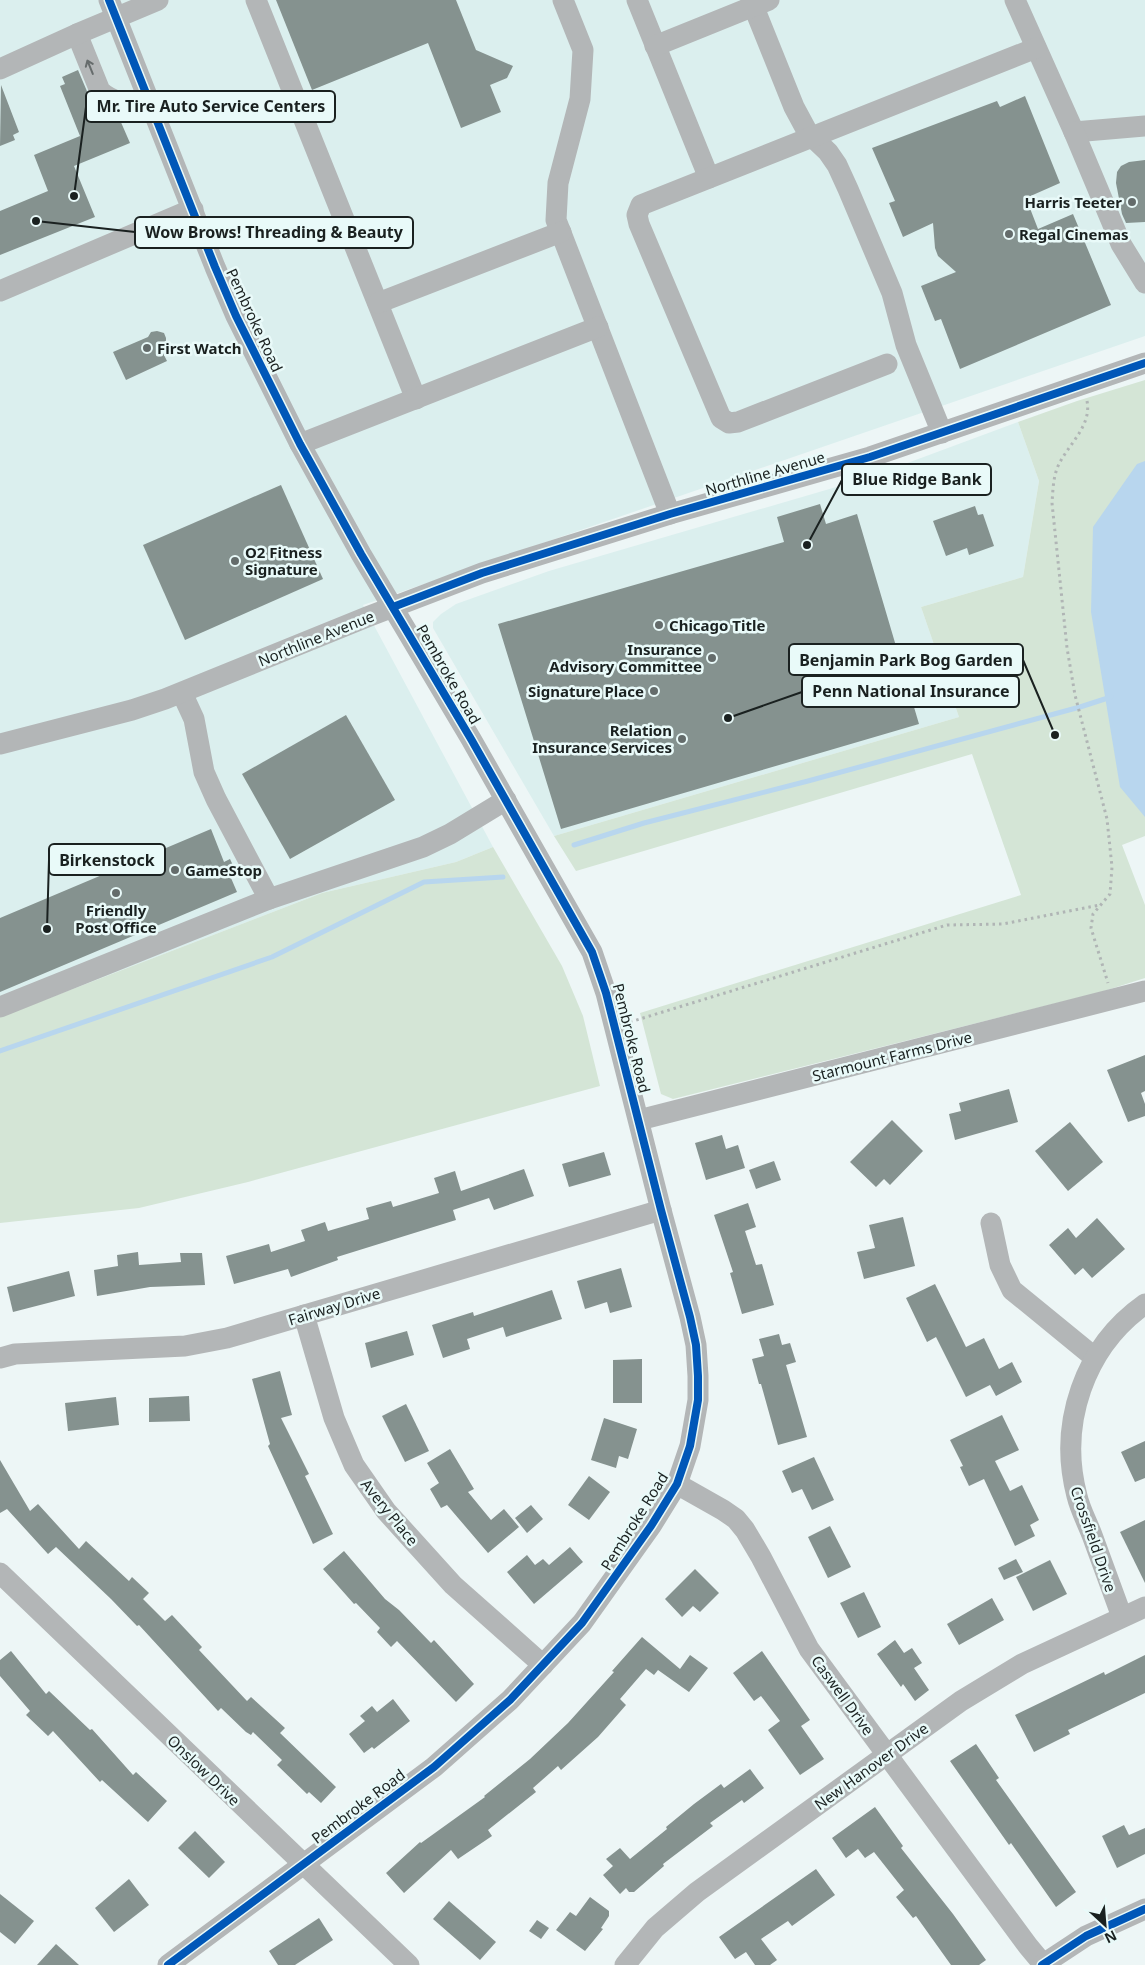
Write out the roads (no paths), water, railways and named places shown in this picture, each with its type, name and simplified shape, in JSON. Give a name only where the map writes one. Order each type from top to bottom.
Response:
[{"type":"street","points":[[0,69],[77,34],[112,8],[158,0]]},
{"type":"street","points":[[256,0],[416,399]]},
{"type":"street","points":[[563,0],[583,50],[580,99],[558,183],[556,220],[670,514]]},
{"type":"street","points":[[636,0],[709,178]]},
{"type":"street","points":[[1015,0],[1074,132],[1121,244],[1145,283]]},
{"type":"street","points":[[655,46],[757,2],[794,107],[808,133],[828,152],[837,165],[848,189],[892,293],[906,346],[942,433]]},
{"type":"street","name":"Pembroke Road","points":[[112,8],[236,316],[300,444],[592,952],[601,974],[690,1317],[696,1345],[698,1376],[698,1400],[690,1446],[677,1484],[640,1542],[582,1623],[510,1700],[434,1767],[168,1965]]},
{"type":"street","points":[[77,34],[100,91],[107,97],[154,110]]},
{"type":"street","points":[[887,364],[738,422],[729,423],[720,418],[639,224],[637,214],[641,206],[1036,48]]},
{"type":"street","points":[[1074,132],[1145,126]]},
{"type":"street","points":[[0,291],[192,208]]},
{"type":"street","points":[[378,303],[561,232]]},
{"type":"street","points":[[300,444],[598,327]]},
{"type":"street","name":"Northline Avenue","points":[[0,744],[132,710],[182,693],[482,572],[670,514],[870,457],[1145,363]]},
{"type":"street","points":[[182,693],[194,719],[204,772],[216,799],[269,899]]},
{"type":"street","points":[[0,1007],[269,899],[423,847],[450,834],[506,800]]},
{"type":"street","name":"Starmount Farms Drive","points":[[639,1120],[1145,991]]},
{"type":"street","name":"Fairway Drive","points":[[0,1358],[15,1354],[185,1346],[226,1338],[661,1210]]},
{"type":"street","points":[[990,1223],[1000,1266],[1012,1290],[1094,1357]]},
{"type":"street","name":"Crossfield Drive","points":[[1122,1617],[1077,1496],[1071,1462],[1072,1425],[1082,1386],[1094,1357],[1115,1331],[1145,1304]]},
{"type":"street","name":"Avery Place","points":[[304,1315],[334,1418],[354,1466],[386,1510],[453,1585],[543,1665]]},
{"type":"street","name":"Caswell Drive","points":[[677,1484],[723,1510],[736,1519],[745,1530],[758,1550],[809,1649],[1043,1964]]},
{"type":"street","name":"Onslow Drive","points":[[0,1573],[302,1865],[409,1965]]},
{"type":"street","name":"New Hanover Drive","points":[[626,1965],[655,1928],[697,1892],[961,1701],[1022,1664],[1145,1607]]},
{"type":"street","points":[[1043,1964],[1086,1936],[1145,1909]]},
{"type":"water","points":[[1145,461],[1145,817],[1120,787],[1091,612],[1093,527],[1137,464]]},
{"type":"waterway","points":[[574,845],[644,823],[808,781],[1111,697]]},
{"type":"waterway","points":[[0,1051],[272,957],[424,882],[503,877]]},
{"type":"place","name":"Mr. Tire Auto Service Centers","points":[[74,196]]},
{"type":"place","name":"Harris Teeter","points":[[1132,202]]},
{"type":"place","name":"Wow Brows! Threading & Beauty","points":[[36,221]]},
{"type":"place","name":"Regal Cinemas","points":[[1009,234]]},
{"type":"place","name":"First Watch","points":[[147,348]]},
{"type":"place","name":"Blue Ridge Bank","points":[[807,545]]},
{"type":"place","name":"O2 Fitness Signature","points":[[235,561]]},
{"type":"place","name":"Chicago Title","points":[[659,625]]},
{"type":"place","name":"Insurance Advisory Committee","points":[[712,658]]},
{"type":"place","name":"Signature Place","points":[[654,691]]},
{"type":"place","name":"Penn National Insurance","points":[[728,718]]},
{"type":"place","name":"Benjamin Park Bog Garden","points":[[1055,735]]},
{"type":"place","name":"Relation Insurance Services","points":[[682,739]]},
{"type":"place","name":"GameStop","points":[[175,870]]},
{"type":"place","name":"Friendly Post Office","points":[[116,893]]},
{"type":"place","name":"Birkenstock","points":[[47,929]]}]
